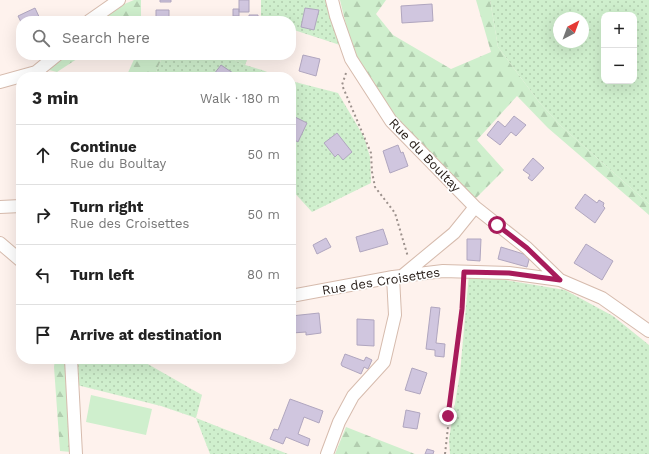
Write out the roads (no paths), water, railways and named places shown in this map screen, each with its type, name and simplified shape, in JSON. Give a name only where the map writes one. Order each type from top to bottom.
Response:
[{"type":"street","points":[[96,16],[119,0]]},
{"type":"street","name":"Rue du Boultay","points":[[332,0],[351,59],[391,121],[475,207],[527,248],[560,280]]},
{"type":"street","points":[[36,72],[51,60]]},
{"type":"street","points":[[0,82],[16,78]]},
{"type":"street","points":[[0,207],[16,206]]},
{"type":"street","points":[[327,454],[339,422],[353,396],[384,362],[395,315],[398,277],[454,233],[475,207]]},
{"type":"street","points":[[0,243],[16,257]]},
{"type":"street","name":"Rue des Croisettes","points":[[296,295],[398,277],[444,271],[509,273],[560,280],[602,298],[649,331]]},
{"type":"street","points":[[71,364],[76,454]]}]
